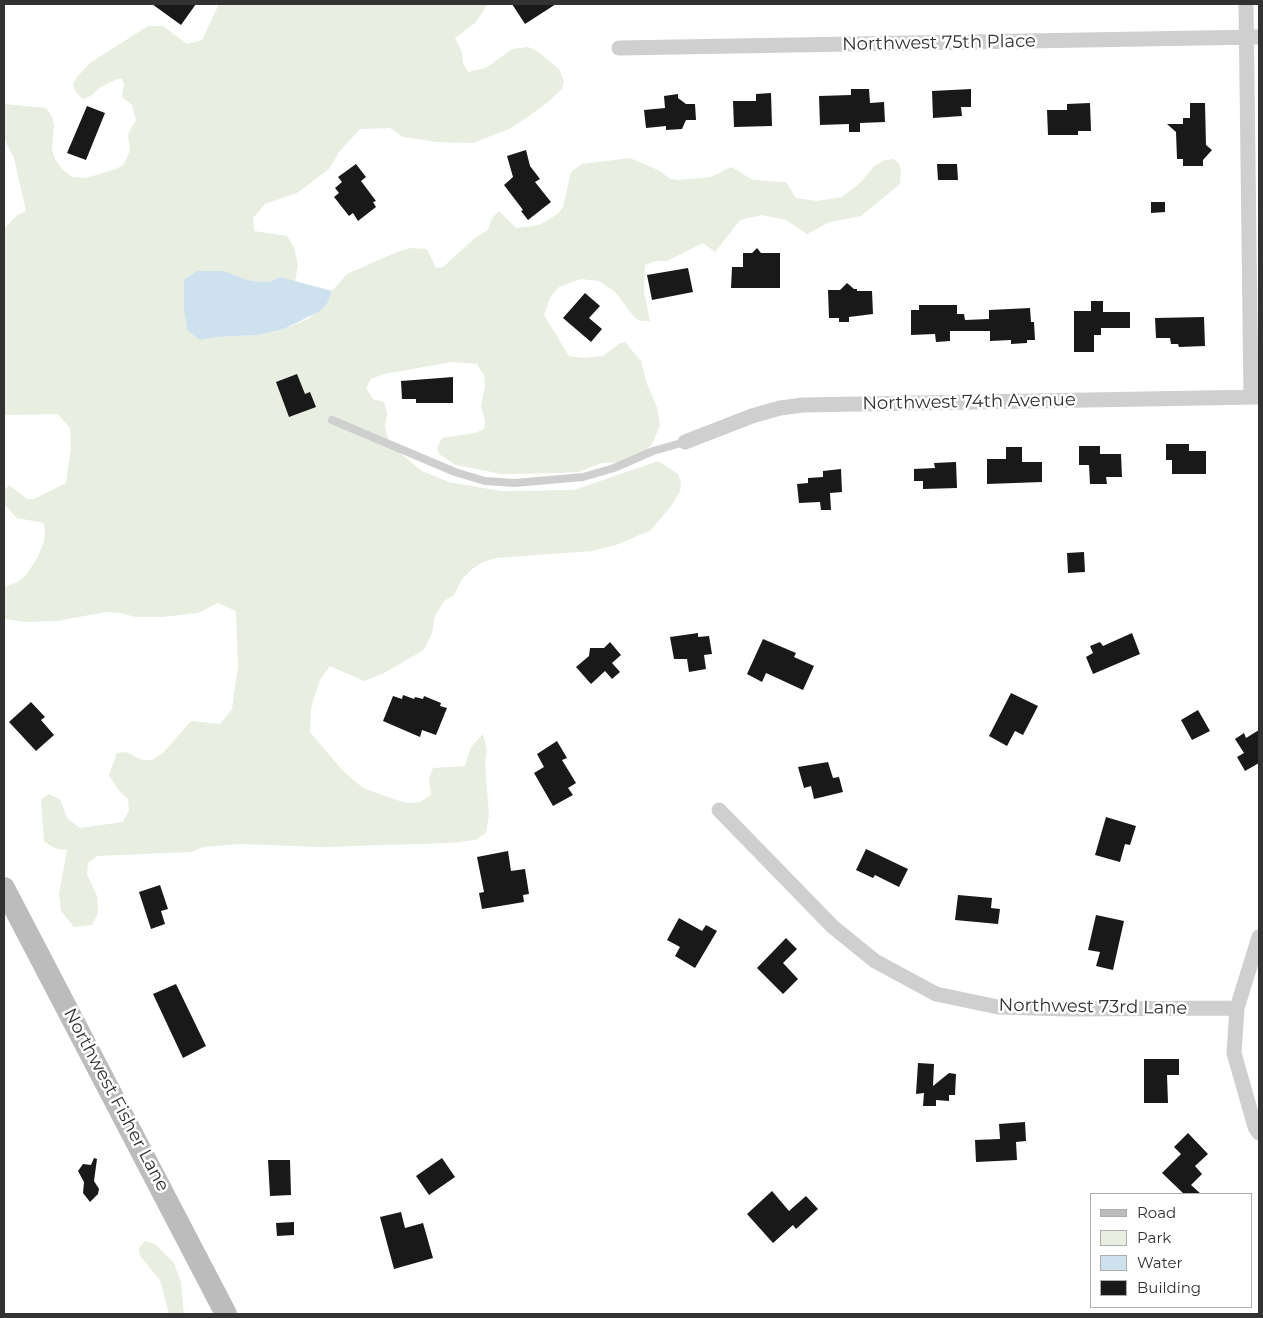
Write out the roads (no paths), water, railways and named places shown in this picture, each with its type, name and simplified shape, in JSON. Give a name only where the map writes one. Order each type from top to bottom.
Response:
[{"type":"street","points":[[1246,4],[1253,37],[1255,397]]},
{"type":"street","name":"Northwest 75th Place","points":[[620,48],[1253,37]]},
{"type":"street","name":"Northwest 74th Avenue","points":[[685,442],[752,416],[780,408],[803,405],[1255,397]]},
{"type":"street","name":"Northwest 73rd Lane","points":[[719,810],[834,927],[875,961],[936,994],[998,1007],[1069,1009],[1237,1008]]},
{"type":"street","name":"Northwest Fisher Lane","points":[[4,888],[226,1314]]},
{"type":"street","points":[[1259,937],[1237,1008],[1234,1052],[1255,1127],[1259,1134]]},
{"type":"lane","points":[[332,420],[455,472],[485,481],[515,483],[582,477],[614,468],[653,450],[685,442]]},
{"type":"water","points":[[197,271],[224,271],[251,281],[269,282],[280,277],[332,291],[327,304],[320,311],[284,329],[258,335],[216,337],[200,340],[188,331],[184,310],[184,280]]}]
